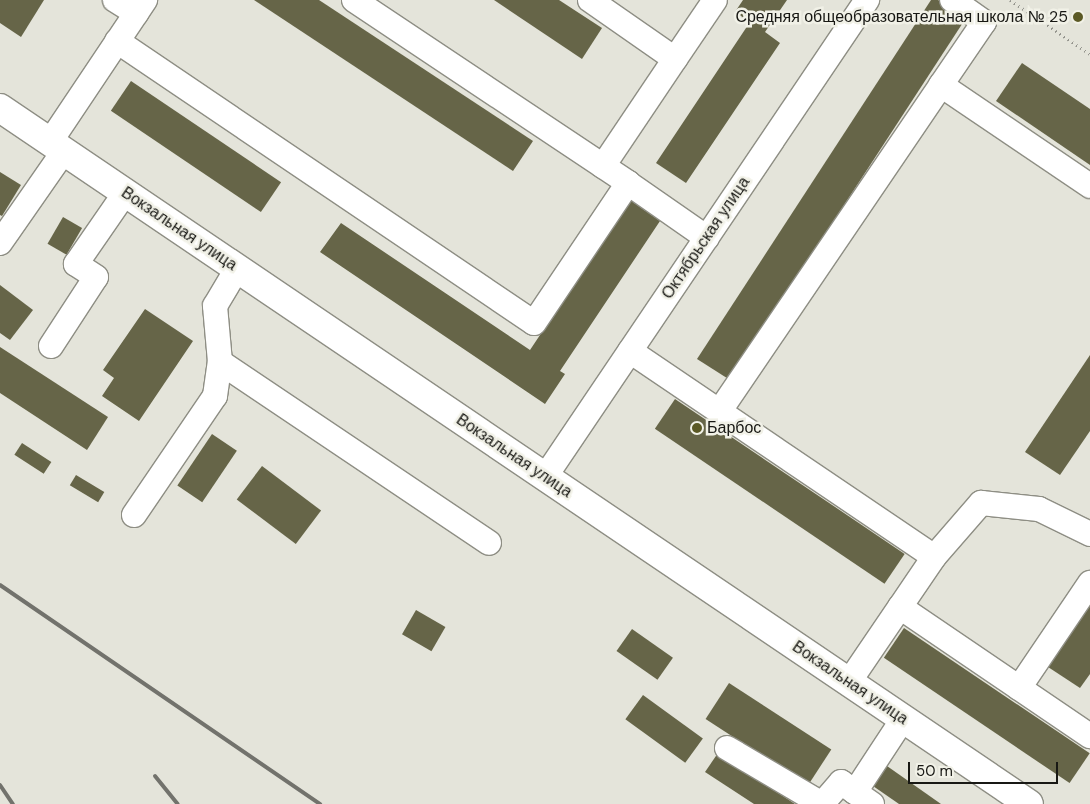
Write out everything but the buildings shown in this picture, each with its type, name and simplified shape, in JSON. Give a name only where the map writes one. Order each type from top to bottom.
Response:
[{"type":"main road","name":"Вокзальная улица","points":[[0,108],[1029,804]]},
{"type":"street","points":[[0,243],[117,41],[140,7],[115,0]]},
{"type":"street","points":[[354,0],[603,166],[706,238]]},
{"type":"street","points":[[590,0],[675,59]]},
{"type":"street","points":[[603,166],[715,0]]},
{"type":"street","name":"Октябрьская улица","points":[[545,477],[867,0]]},
{"type":"street","points":[[719,412],[984,22],[952,0]]},
{"type":"street","points":[[117,41],[534,323],[628,183]]},
{"type":"street","points":[[941,85],[1090,186]]},
{"type":"street","points":[[51,346],[96,277],[76,264],[126,193]]},
{"type":"street","points":[[134,515],[215,396],[220,362],[215,306],[238,269]]},
{"type":"street","points":[[630,351],[934,558]]},
{"type":"street","points":[[220,362],[489,543]]},
{"type":"street","points":[[849,682],[934,558],[981,503],[1039,509],[1090,534]]},
{"type":"street","points":[[1019,688],[1090,583]]},
{"type":"street","points":[[900,607],[1090,736]]},
{"type":"street","points":[[727,748],[822,804],[841,782],[864,798],[902,719]]},
{"type":"path","points":[[1010,0],[1090,54]]},
{"type":"railway","points":[[0,585],[320,804]]},
{"type":"railway","points":[[155,776],[178,804]]},
{"type":"railway","points":[[0,785],[13,804]]},
{"type":"place","name":"Средняя общеобразовательная школа № 25","points":[[1078,17]]},
{"type":"place","name":"Барбос","points":[[697,428]]}]
